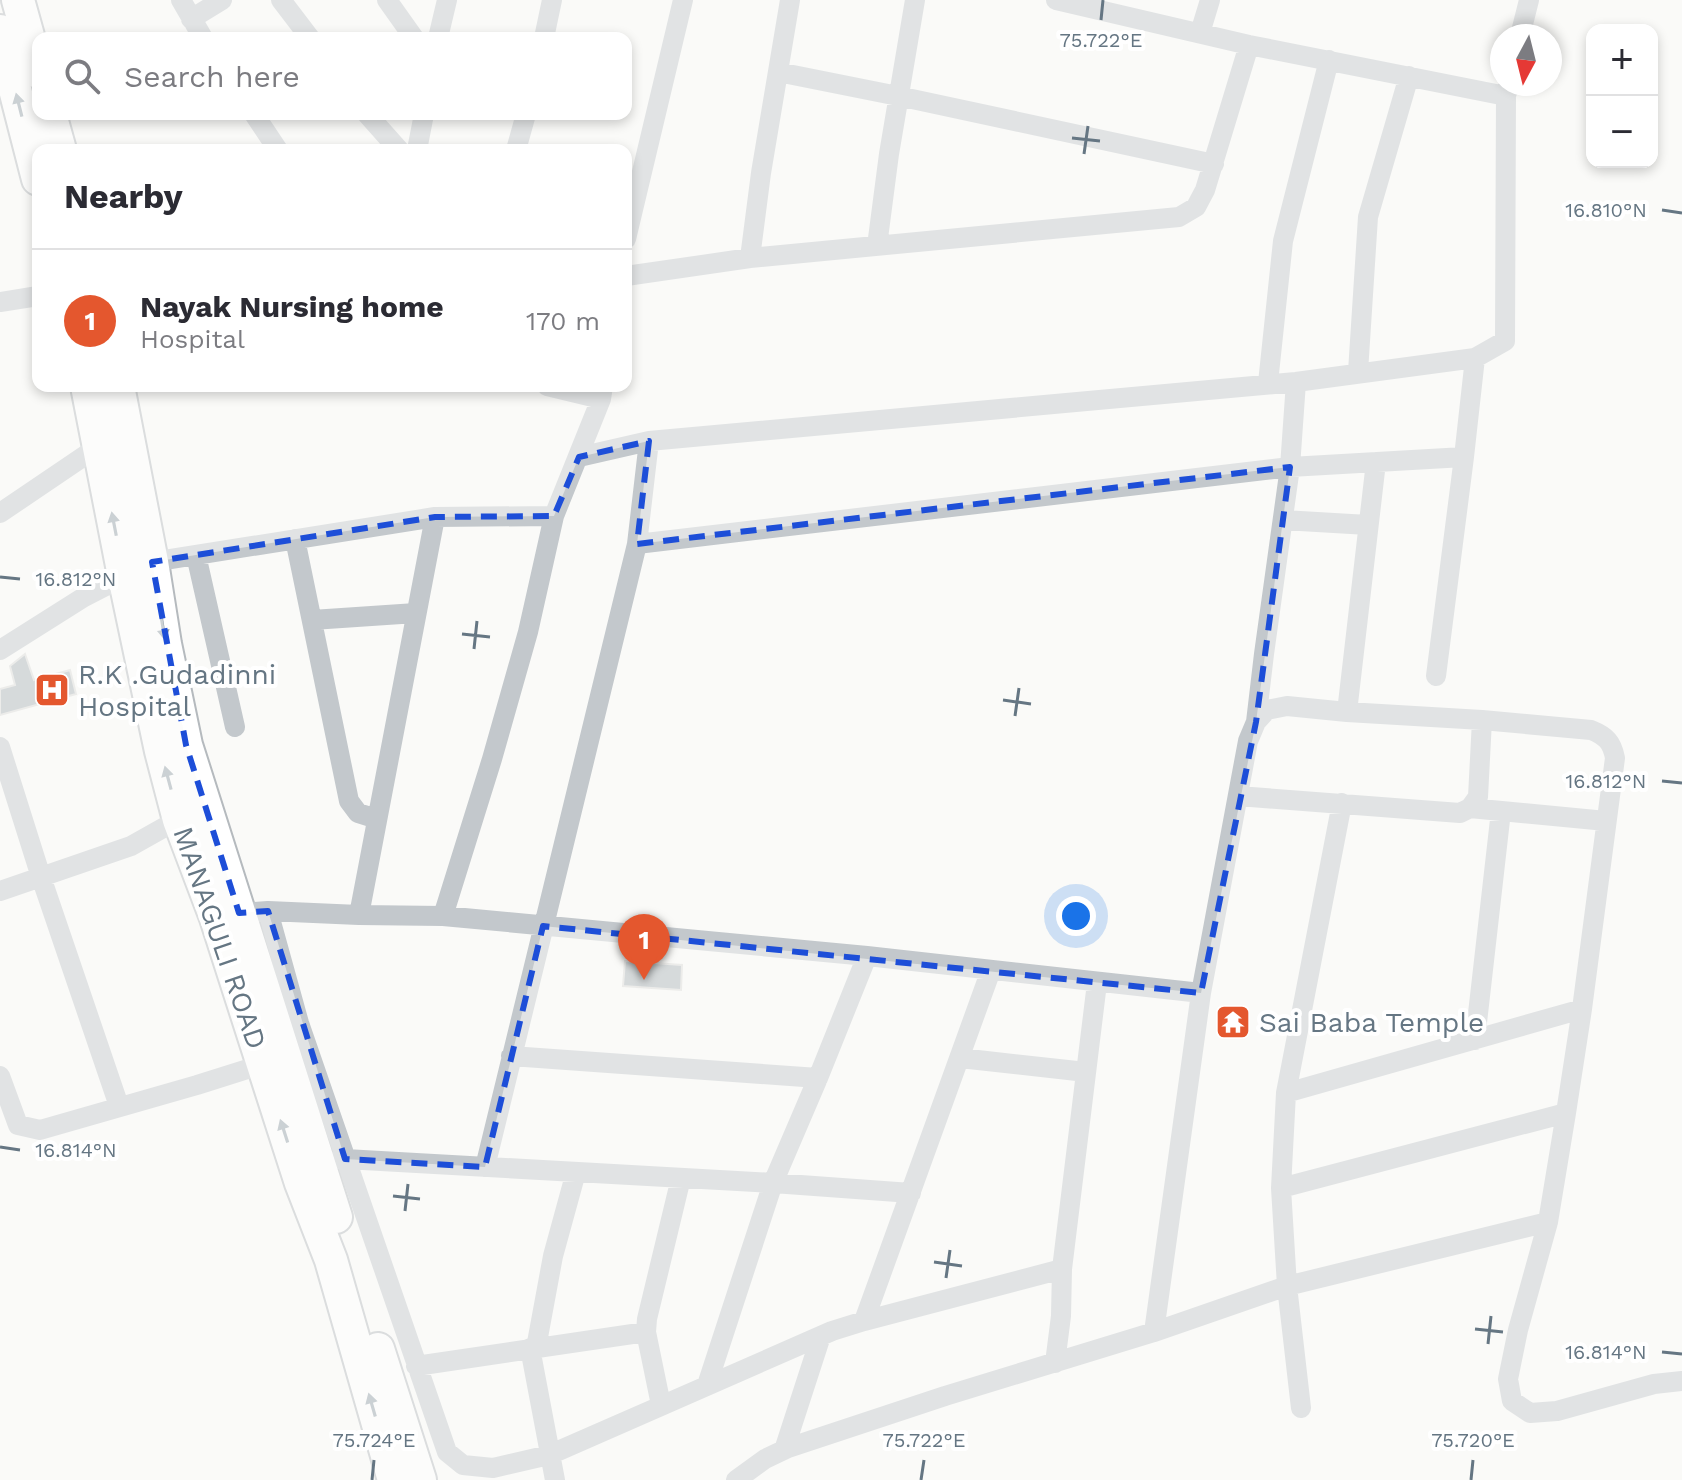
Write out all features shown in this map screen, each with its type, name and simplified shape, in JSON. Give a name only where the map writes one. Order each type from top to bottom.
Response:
[{"type":"main road","points":[[18,0],[32,50]]},
{"type":"main road","points":[[0,31],[32,156]]},
{"type":"main road","points":[[52,120],[58,144]]},
{"type":"main road","name":"MANAGULI ROAD","points":[[88,392],[161,751],[241,914],[274,1061],[322,1171],[394,1480]]},
{"type":"main road","name":"MANAGULI ROAD","points":[[119,392],[183,730],[192,811]]},
{"type":"main road","name":"MANAGULI ROAD","points":[[340,1258],[420,1480]]},
{"type":"street","points":[[181,0],[199,32]]},
{"type":"street","points":[[191,19],[222,0]]},
{"type":"street","points":[[281,0],[305,32]]},
{"type":"street","points":[[387,0],[410,32]]},
{"type":"street","points":[[439,32],[447,0]]},
{"type":"street","points":[[545,32],[552,0]]},
{"type":"street","points":[[632,214],[683,0]]},
{"type":"street","points":[[750,258],[790,0]]},
{"type":"street","points":[[877,246],[915,0]]},
{"type":"street","points":[[1056,0],[1249,45],[1409,76],[1490,87]]},
{"type":"street","points":[[1200,33],[1210,0]]},
{"type":"street","points":[[1523,24],[1529,0]]},
{"type":"street","points":[[632,275],[750,258],[1179,217],[1196,207],[1205,190],[1249,45]]},
{"type":"street","points":[[1268,383],[1283,241],[1329,60]]},
{"type":"street","points":[[778,72],[1214,164]]},
{"type":"street","points":[[1358,372],[1368,217],[1409,76]]},
{"type":"street","points":[[579,457],[649,441],[1296,382],[1475,358],[1505,341],[1508,96]]},
{"type":"street","points":[[258,120],[274,144]]},
{"type":"street","points":[[372,120],[394,144]]},
{"type":"street","points":[[418,144],[423,120]]},
{"type":"street","points":[[518,144],[524,120]]},
{"type":"street","points":[[0,302],[32,297]]},
{"type":"street","points":[[1436,676],[1475,358]]},
{"type":"street","points":[[1154,1332],[1201,993],[1248,741],[1256,722],[1290,467],[1296,382]]},
{"type":"street","points":[[443,916],[528,632],[554,516],[602,392]]},
{"type":"street","points":[[485,1167],[637,544],[649,441]]},
{"type":"street","points":[[0,513],[99,446]]},
{"type":"street","points":[[637,544],[1290,467],[1464,457]]},
{"type":"street","points":[[1347,712],[1376,462]]},
{"type":"street","points":[[0,650],[84,597],[152,562],[435,517],[554,516]]},
{"type":"street","points":[[359,915],[435,517]]},
{"type":"street","points":[[1283,520],[1368,525]]},
{"type":"street","points":[[295,539],[349,801],[358,813],[377,819]]},
{"type":"street","points":[[196,555],[235,727]]},
{"type":"street","points":[[312,620],[416,613]]},
{"type":"street","points":[[1256,722],[1267,710],[1287,706],[1591,730],[1603,735],[1612,744],[1615,758],[1566,1113],[1548,1222],[1518,1330],[1508,1379],[1512,1401],[1530,1413],[1557,1411],[1654,1384],[1682,1381]]},
{"type":"street","points":[[1238,796],[1460,813],[1470,808],[1478,797],[1482,720]]},
{"type":"street","points":[[0,747],[119,1106]]},
{"type":"street","points":[[1301,1408],[1287,1286],[1281,1188],[1286,1093],[1342,803]]},
{"type":"street","points":[[1470,808],[1606,821]]},
{"type":"street","points":[[0,891],[131,846],[192,811]]},
{"type":"street","points":[[1475,1040],[1501,811]]},
{"type":"street","points":[[1062,1269],[864,1321],[821,1336],[549,1455],[493,1468],[463,1465],[447,1452],[416,1366],[322,1171],[299,1023],[241,914],[443,916],[867,956],[1201,993]]},
{"type":"street","points":[[707,1385],[773,1183],[867,956]]},
{"type":"street","points":[[864,1321],[991,970]]},
{"type":"street","points":[[1055,1363],[1061,1316],[1062,1269],[1097,983]]},
{"type":"street","points":[[1286,1093],[1582,1009]]},
{"type":"street","points":[[511,1056],[818,1078]]},
{"type":"street","points":[[960,1058],[1086,1072]]},
{"type":"street","points":[[0,1076],[18,1125],[40,1130],[274,1061]]},
{"type":"street","points":[[1281,1188],[1566,1113]]},
{"type":"street","points":[[322,1171],[485,1167],[911,1193]]},
{"type":"street","points":[[555,1480],[533,1348],[553,1256],[576,1172]]},
{"type":"street","points":[[661,1405],[646,1332],[647,1319],[681,1178]]},
{"type":"street","points":[[736,1480],[765,1459],[784,1450],[945,1396],[1154,1332],[1287,1286],[1548,1222]]},
{"type":"street","points":[[416,1366],[646,1332]]},
{"type":"street","points":[[784,1450],[821,1336]]},
{"type":"highlighted area","points":[[649,441],[637,544],[1290,467],[1256,722],[1201,993],[543,926],[485,1167],[345,1159],[268,911],[239,913],[186,745],[152,562],[435,517],[554,516],[579,457]]},
{"type":"building","points":[[25,654],[34,680],[70,670],[76,694],[0,715],[0,689],[15,685],[10,666]]},
{"type":"building","points":[[625,961],[682,965],[681,990],[623,986]]},
{"type":"place","name":"R.K .Gudadinni Hospital","points":[[52,690]]},
{"type":"place","name":"Nayak Nursing home","points":[[644,980]]},
{"type":"place","name":"Sai Baba Temple","points":[[1233,1022]]}]
